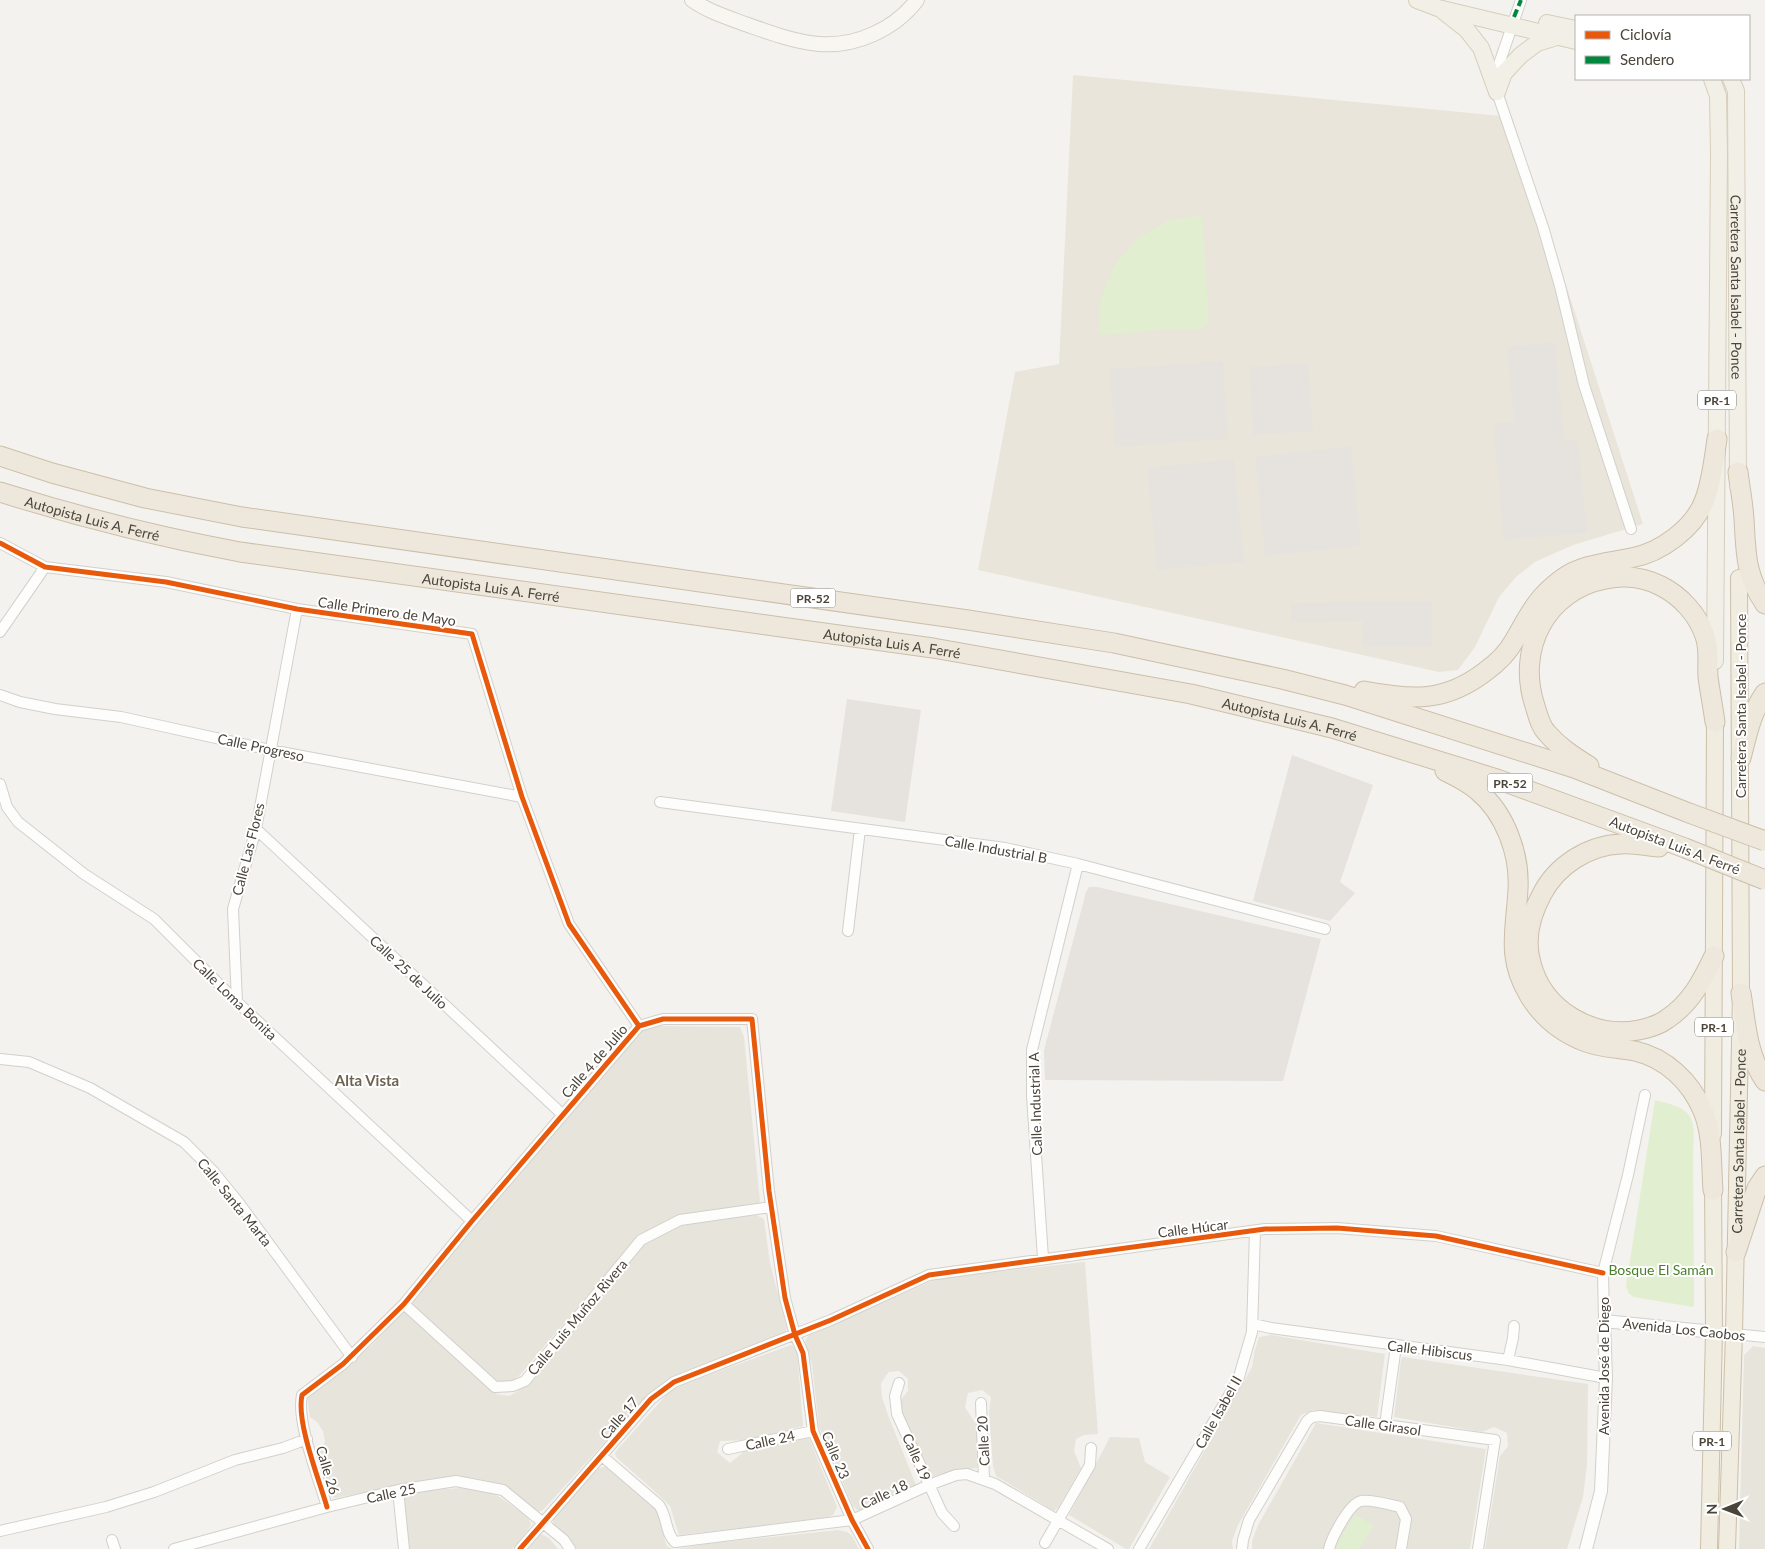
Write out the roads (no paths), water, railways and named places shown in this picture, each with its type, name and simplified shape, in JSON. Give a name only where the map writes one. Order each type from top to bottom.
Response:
[{"type":"highway","points":[[1282,679],[1316,679],[1353,689],[1409,697],[1434,696],[1451,692],[1466,685],[1503,656],[1514,642],[1536,603],[1547,590],[1565,576],[1592,566],[1642,556],[1668,543],[1678,535],[1697,513],[1705,500],[1717,439]]},
{"type":"highway","name":"PR-52","points":[[0,456],[52,473],[145,498],[242,517],[968,620],[1114,643],[1282,679],[1364,701],[1574,768],[1765,841]]},
{"type":"highway","points":[[1738,472],[1744,516],[1746,561],[1751,579],[1765,604]]},
{"type":"highway","name":"Autopista Luis A. Ferré","points":[[0,492],[116,526],[240,552],[932,648],[1191,694],[1332,728],[1497,779],[1685,848],[1765,880]]},
{"type":"highway","points":[[1616,785],[1568,753],[1546,732],[1532,696],[1529,676],[1530,656],[1534,640],[1542,622],[1554,606],[1568,594],[1583,585],[1598,580],[1632,577],[1655,583],[1670,591],[1683,602],[1696,617],[1705,636],[1708,650],[1708,676],[1715,722]]},
{"type":"highway","name":"Carretera Santa Isabel - Ponce","points":[[1734,1334],[1741,993],[1739,578]]},
{"type":"highway","points":[[1741,758],[1750,722],[1756,706],[1765,694]]},
{"type":"highway","name":"Carretera Santa Isabel - Ponce","points":[[1714,1332],[1715,722]]},
{"type":"highway","points":[[1332,728],[1440,768],[1463,780],[1488,800],[1507,831],[1517,867],[1518,887],[1514,922],[1514,953],[1520,979],[1529,996],[1540,1012],[1568,1034],[1597,1045],[1636,1051],[1649,1056],[1669,1067],[1686,1082],[1703,1112],[1708,1131],[1713,1190]]},
{"type":"highway","points":[[1685,848],[1636,844],[1607,845],[1593,848],[1569,863],[1545,888],[1535,907],[1528,937],[1531,963],[1537,979],[1547,996],[1559,1009],[1585,1025],[1603,1031],[1615,1032],[1650,1028],[1666,1020],[1680,1009],[1698,988],[1714,956]]},
{"type":"highway","points":[[1741,993],[1753,1060],[1765,1081]]},
{"type":"highway","points":[[1736,1252],[1757,1188],[1765,1176]]},
{"type":"highway","name":"PR-1","points":[[1709,1549],[1714,1332]]},
{"type":"highway","name":"PR-1","points":[[1727,1549],[1734,1334]]},
{"type":"main road","points":[[692,0],[713,12],[753,27],[806,42],[832,44],[858,40],[882,30],[903,16],[917,0]]},
{"type":"main road","points":[[1417,0],[1443,4],[1513,22],[1575,42]]},
{"type":"main road","points":[[1443,4],[1481,48],[1496,92]]},
{"type":"main road","points":[[1513,22],[1575,30]]},
{"type":"main road","points":[[1496,92],[1504,73],[1521,55],[1537,43],[1558,37]]},
{"type":"main road","name":"Carretera Santa Isabel - Ponce","points":[[1712,80],[1718,96],[1719,153],[1715,722]]},
{"type":"main road","name":"Carretera Santa Isabel - Ponce","points":[[1732,80],[1736,91],[1739,578]]},
{"type":"street","points":[[1521,0],[1499,64],[1496,92],[1543,227],[1560,286],[1584,386],[1631,529]]},
{"type":"street","name":"Calle Primero de Mayo","points":[[0,543],[45,567],[166,582],[297,609],[472,634],[522,798],[570,924],[639,1026]]},
{"type":"street","points":[[0,632],[45,567]]},
{"type":"street","name":"Calle Las Flores","points":[[237,1002],[233,909],[256,829],[297,609]]},
{"type":"street","name":"Calle Progreso","points":[[0,695],[20,702],[54,709],[121,717],[270,750],[522,798]]},
{"type":"street","name":"Calle Loma Bonita","points":[[0,784],[7,807],[18,822],[84,874],[154,919],[237,1002],[472,1221]]},
{"type":"street","name":"Calle Industrial B","points":[[660,802],[1005,848],[1078,864],[1325,929]]},
{"type":"street","name":"Calle 25 de Julio","points":[[256,829],[562,1114]]},
{"type":"street","points":[[848,932],[860,829]]},
{"type":"street","name":"Calle Industrial A","points":[[1042,1258],[1032,1096],[1032,1050],[1078,864]]},
{"type":"street","name":"Calle 4 de Julio","points":[[306,1439],[301,1402],[302,1395],[352,1357],[404,1304],[562,1114],[639,1026],[663,1019],[752,1019],[771,1207],[785,1298],[795,1335]]},
{"type":"street","name":"Calle Santa Marta","points":[[0,1060],[29,1062],[90,1088],[184,1142],[213,1171],[239,1203],[352,1357]]},
{"type":"street","name":"Avenida José de Diego","points":[[1586,1549],[1601,1490],[1606,1378],[1603,1273],[1628,1175],[1645,1095]]},
{"type":"street","name":"Calle Luis Muñoz Rivera","points":[[404,1304],[495,1387],[513,1386],[525,1381],[641,1240],[680,1220],[771,1207]]},
{"type":"street","name":"Calle Húcar","points":[[795,1335],[929,1275],[1042,1258],[1255,1231],[1337,1228],[1436,1236],[1603,1273]]},
{"type":"street","name":"Calle Isabel II","points":[[1140,1549],[1238,1380],[1253,1324],[1255,1231]]},
{"type":"street","name":"Avenida Los Caobos","points":[[1604,1321],[1765,1337]]},
{"type":"street","name":"Calle Hibiscus","points":[[1253,1324],[1396,1346],[1508,1360],[1606,1378]]},
{"type":"street","points":[[1508,1360],[1514,1338],[1514,1326]]},
{"type":"street","name":"Calle 23","points":[[795,1335],[803,1353],[812,1430],[852,1520],[868,1549]]},
{"type":"street","name":"Calle 17","points":[[520,1549],[541,1522],[651,1399],[674,1382],[795,1335]]},
{"type":"street","points":[[1385,1425],[1396,1346]]},
{"type":"street","name":"Calle 19","points":[[899,1383],[895,1396],[897,1414],[942,1513],[954,1526]]},
{"type":"street","name":"Calle 20","points":[[981,1403],[984,1479]]},
{"type":"street","name":"Calle Girasol","points":[[1242,1549],[1242,1540],[1249,1520],[1307,1422],[1312,1417],[1320,1416],[1495,1440],[1478,1549]]},
{"type":"street","name":"Calle 24","points":[[728,1449],[812,1430]]},
{"type":"street","points":[[0,1531],[106,1506],[154,1492],[235,1460],[283,1448],[306,1439]]},
{"type":"street","name":"Calle 26","points":[[306,1439],[327,1507]]},
{"type":"street","points":[[1045,1543],[1090,1465],[1091,1448]]},
{"type":"street","name":"Calle 18","points":[[602,1456],[664,1512],[670,1538],[675,1542],[852,1520],[929,1485],[956,1475],[967,1474],[984,1479],[1060,1520],[1108,1549]]},
{"type":"street","name":"Calle 25","points":[[174,1549],[327,1507],[398,1490],[456,1481],[503,1490],[564,1540],[570,1549]]},
{"type":"street","points":[[398,1490],[404,1549]]},
{"type":"street","points":[[1329,1549],[1332,1538],[1354,1504],[1362,1500],[1400,1507],[1406,1518],[1401,1549]]},
{"type":"district","name":"Alta Vista","points":[[367,1080]]},
{"type":"park label","name":"Bosque El Samán","points":[[1661,1269]]}]
